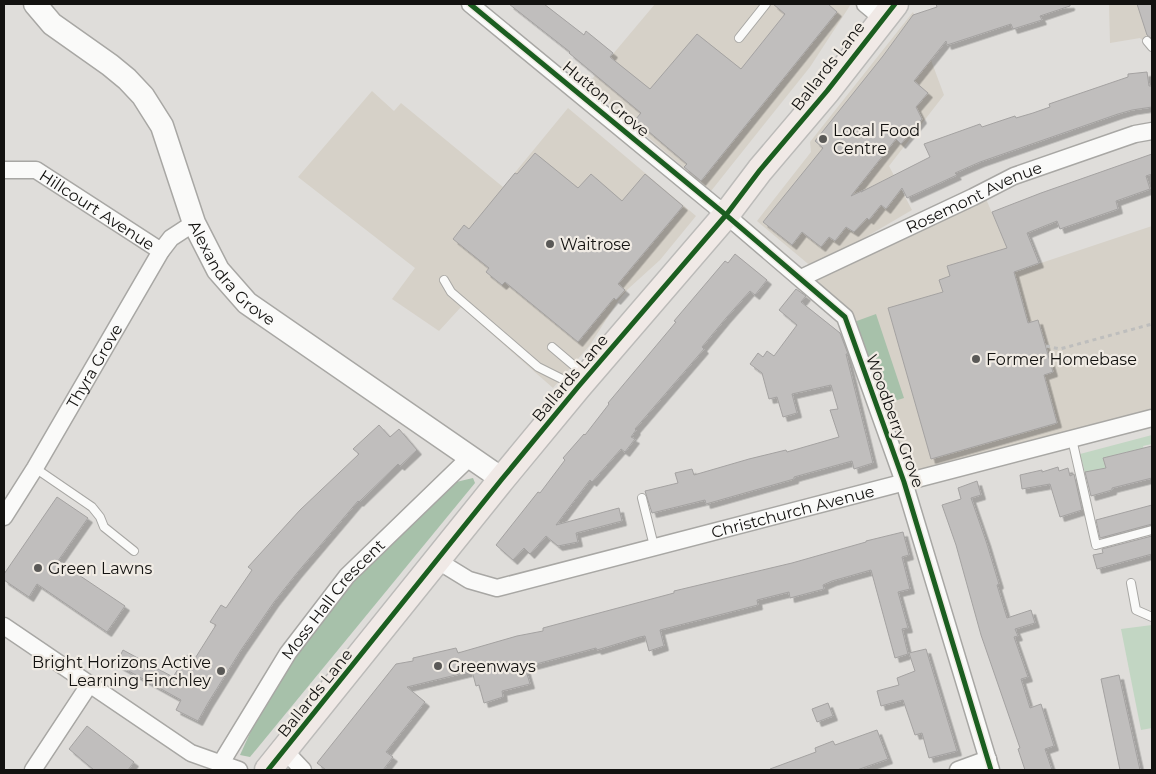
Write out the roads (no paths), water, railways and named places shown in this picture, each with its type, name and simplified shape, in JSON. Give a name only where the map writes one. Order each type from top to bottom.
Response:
[{"type":"main road","name":"Ballards Lane","points":[[268,770],[438,561],[502,479],[582,382],[726,215],[778,148],[827,91],[881,9]]},
{"type":"street","name":"Alexandra Grove","points":[[35,4],[52,24],[110,65],[143,96],[162,126],[194,223],[218,270],[247,303],[502,479]]},
{"type":"street","name":"Hutton Grove","points":[[470,4],[726,215]]},
{"type":"street","name":"Rosemont Avenue","points":[[801,278],[1014,176],[1134,134],[1152,131]]},
{"type":"street","name":"Hillcourt Avenue","points":[[4,170],[36,170],[161,251]]},
{"type":"street","name":"Woodberry Grove","points":[[726,215],[845,316],[904,482],[990,765]]},
{"type":"street","name":"Thyra Grove","points":[[4,517],[35,468],[161,251],[171,238],[194,223]]},
{"type":"street","name":"Christchurch Avenue","points":[[438,561],[469,580],[497,588],[1152,418]]},
{"type":"street","name":"Moss Hall Crescent","points":[[221,763],[288,653],[347,576],[470,457]]},
{"type":"street","points":[[4,626],[191,753],[239,770]]},
{"type":"street","points":[[33,770],[89,685]]},
{"type":"street","points":[[285,751],[304,770]]},
{"type":"street","points":[[958,770],[990,765]]},
{"type":"lane","points":[[739,38],[766,4]]},
{"type":"lane","points":[[444,280],[451,292],[538,366],[582,382]]},
{"type":"lane","points":[[552,347],[582,382]]},
{"type":"lane","points":[[1072,440],[1096,545],[1152,530]]},
{"type":"lane","points":[[35,468],[92,507],[100,516],[104,527],[134,551]]},
{"type":"lane","points":[[642,498],[654,546]]},
{"type":"lane","points":[[1131,583],[1136,610],[1152,617]]},
{"type":"place","name":"Local Food Centre","points":[[823,139]]},
{"type":"place","name":"Waitrose","points":[[550,244]]},
{"type":"place","name":"Former Homebase","points":[[976,359]]},
{"type":"place","name":"Green Lawns","points":[[38,568]]},
{"type":"place","name":"Greenways","points":[[438,666]]},
{"type":"place","name":"Bright Horizons Active Learning Finchley","points":[[221,671]]}]
